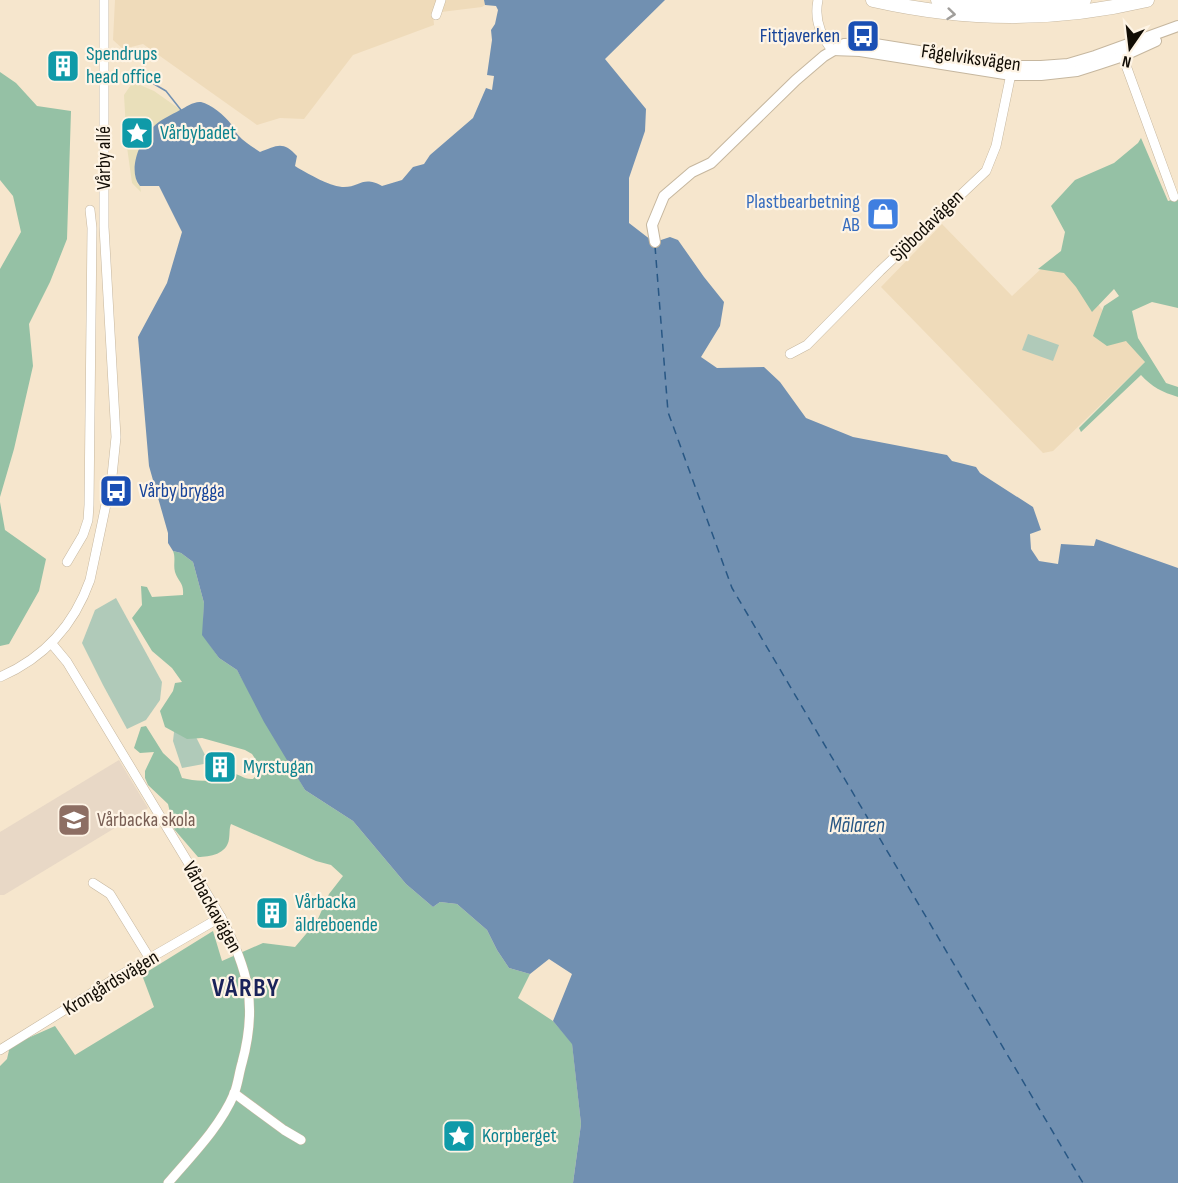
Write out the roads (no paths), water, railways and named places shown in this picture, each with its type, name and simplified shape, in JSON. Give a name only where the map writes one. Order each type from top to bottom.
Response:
[{"type":"highway","points":[[873,0],[908,8],[983,17],[1065,15],[1114,8],[1147,0]]},
{"type":"highway","points":[[938,0],[1022,5],[1084,0]]},
{"type":"main road","name":"Fågelviksvägen","points":[[1121,52],[1178,26]]},
{"type":"main road","name":"Fågelviksvägen","points":[[654,242],[652,225],[664,196],[692,172],[711,164],[796,80],[832,50],[844,44],[858,42],[1012,71],[1068,64],[1141,47],[1178,34]]},
{"type":"street","name":"Vårby allé","points":[[0,676],[36,657],[52,644],[84,599],[116,455],[104,227],[104,0]]},
{"type":"street","points":[[435,15],[441,0]]},
{"type":"street","points":[[818,0],[816,14],[818,27],[832,50]]},
{"type":"street","points":[[1121,52],[1174,197]]},
{"type":"street","name":"Sjöbodavägen","points":[[790,354],[807,345],[880,271],[986,171],[996,146],[1012,71]]},
{"type":"street","points":[[67,562],[83,536],[88,520],[89,505],[92,228],[90,210]]},
{"type":"street","points":[[90,316],[109,316]]},
{"type":"street","points":[[89,505],[106,508]]},
{"type":"street","name":"Vårbackavägen","points":[[52,644],[67,662],[221,917],[239,952],[250,1004],[249,1038],[234,1094],[209,1132],[168,1183]]},
{"type":"street","points":[[93,883],[110,894],[150,959]]},
{"type":"street","name":"Krongårdsvägen","points":[[0,1050],[119,976],[221,917]]},
{"type":"street","points":[[234,1094],[301,1140]]},
{"type":"water","name":"Mälaren","points":[[484,0],[665,0],[605,59],[646,109],[645,131],[629,178],[629,223],[651,240],[658,241],[670,237],[678,240],[724,302],[720,326],[701,357],[717,368],[764,367],[780,382],[806,418],[853,437],[947,455],[952,461],[976,467],[980,473],[1033,507],[1041,530],[1030,534],[1031,549],[1039,561],[1058,564],[1061,544],[1094,546],[1096,539],[1178,568],[1178,1183],[573,1183],[581,1124],[572,1044],[553,1021],[572,974],[549,959],[530,974],[509,968],[487,930],[457,904],[440,902],[433,907],[406,884],[353,821],[305,790],[264,722],[237,670],[219,658],[202,635],[204,603],[193,562],[181,553],[173,551],[168,543],[168,533],[149,466],[138,337],[167,283],[182,232],[159,186],[140,186],[136,180],[135,164],[140,147],[148,133],[159,122],[190,104],[201,102],[222,114],[240,137],[260,152],[279,146],[288,148],[297,156],[295,166],[331,184],[348,187],[370,182],[382,186],[402,180],[413,167],[424,164],[430,155],[473,118],[486,88],[492,90],[494,76],[487,75],[492,40],[491,30],[498,10],[496,6],[485,5]]},
{"type":"waterway","points":[[144,72],[152,76],[154,84],[166,91],[181,110]]},
{"type":"place","name":"Fittjaverken","points":[[863,36]]},
{"type":"place","name":"Spendrups head office","points":[[63,66]]},
{"type":"place","name":"Vårbybadet","points":[[137,133]]},
{"type":"place","name":"Plastbearbetning AB","points":[[883,214]]},
{"type":"place","name":"Vårby brygga","points":[[116,491]]},
{"type":"place","name":"Myrstugan","points":[[220,767]]},
{"type":"place","name":"Vårbacka skola","points":[[74,820]]},
{"type":"place","name":"Vårbacka äldreboende","points":[[272,913]]},
{"type":"place","name":"Korpberget","points":[[459,1136]]},
{"type":"district","name":"VÅRBY","points":[[246,988]]}]
